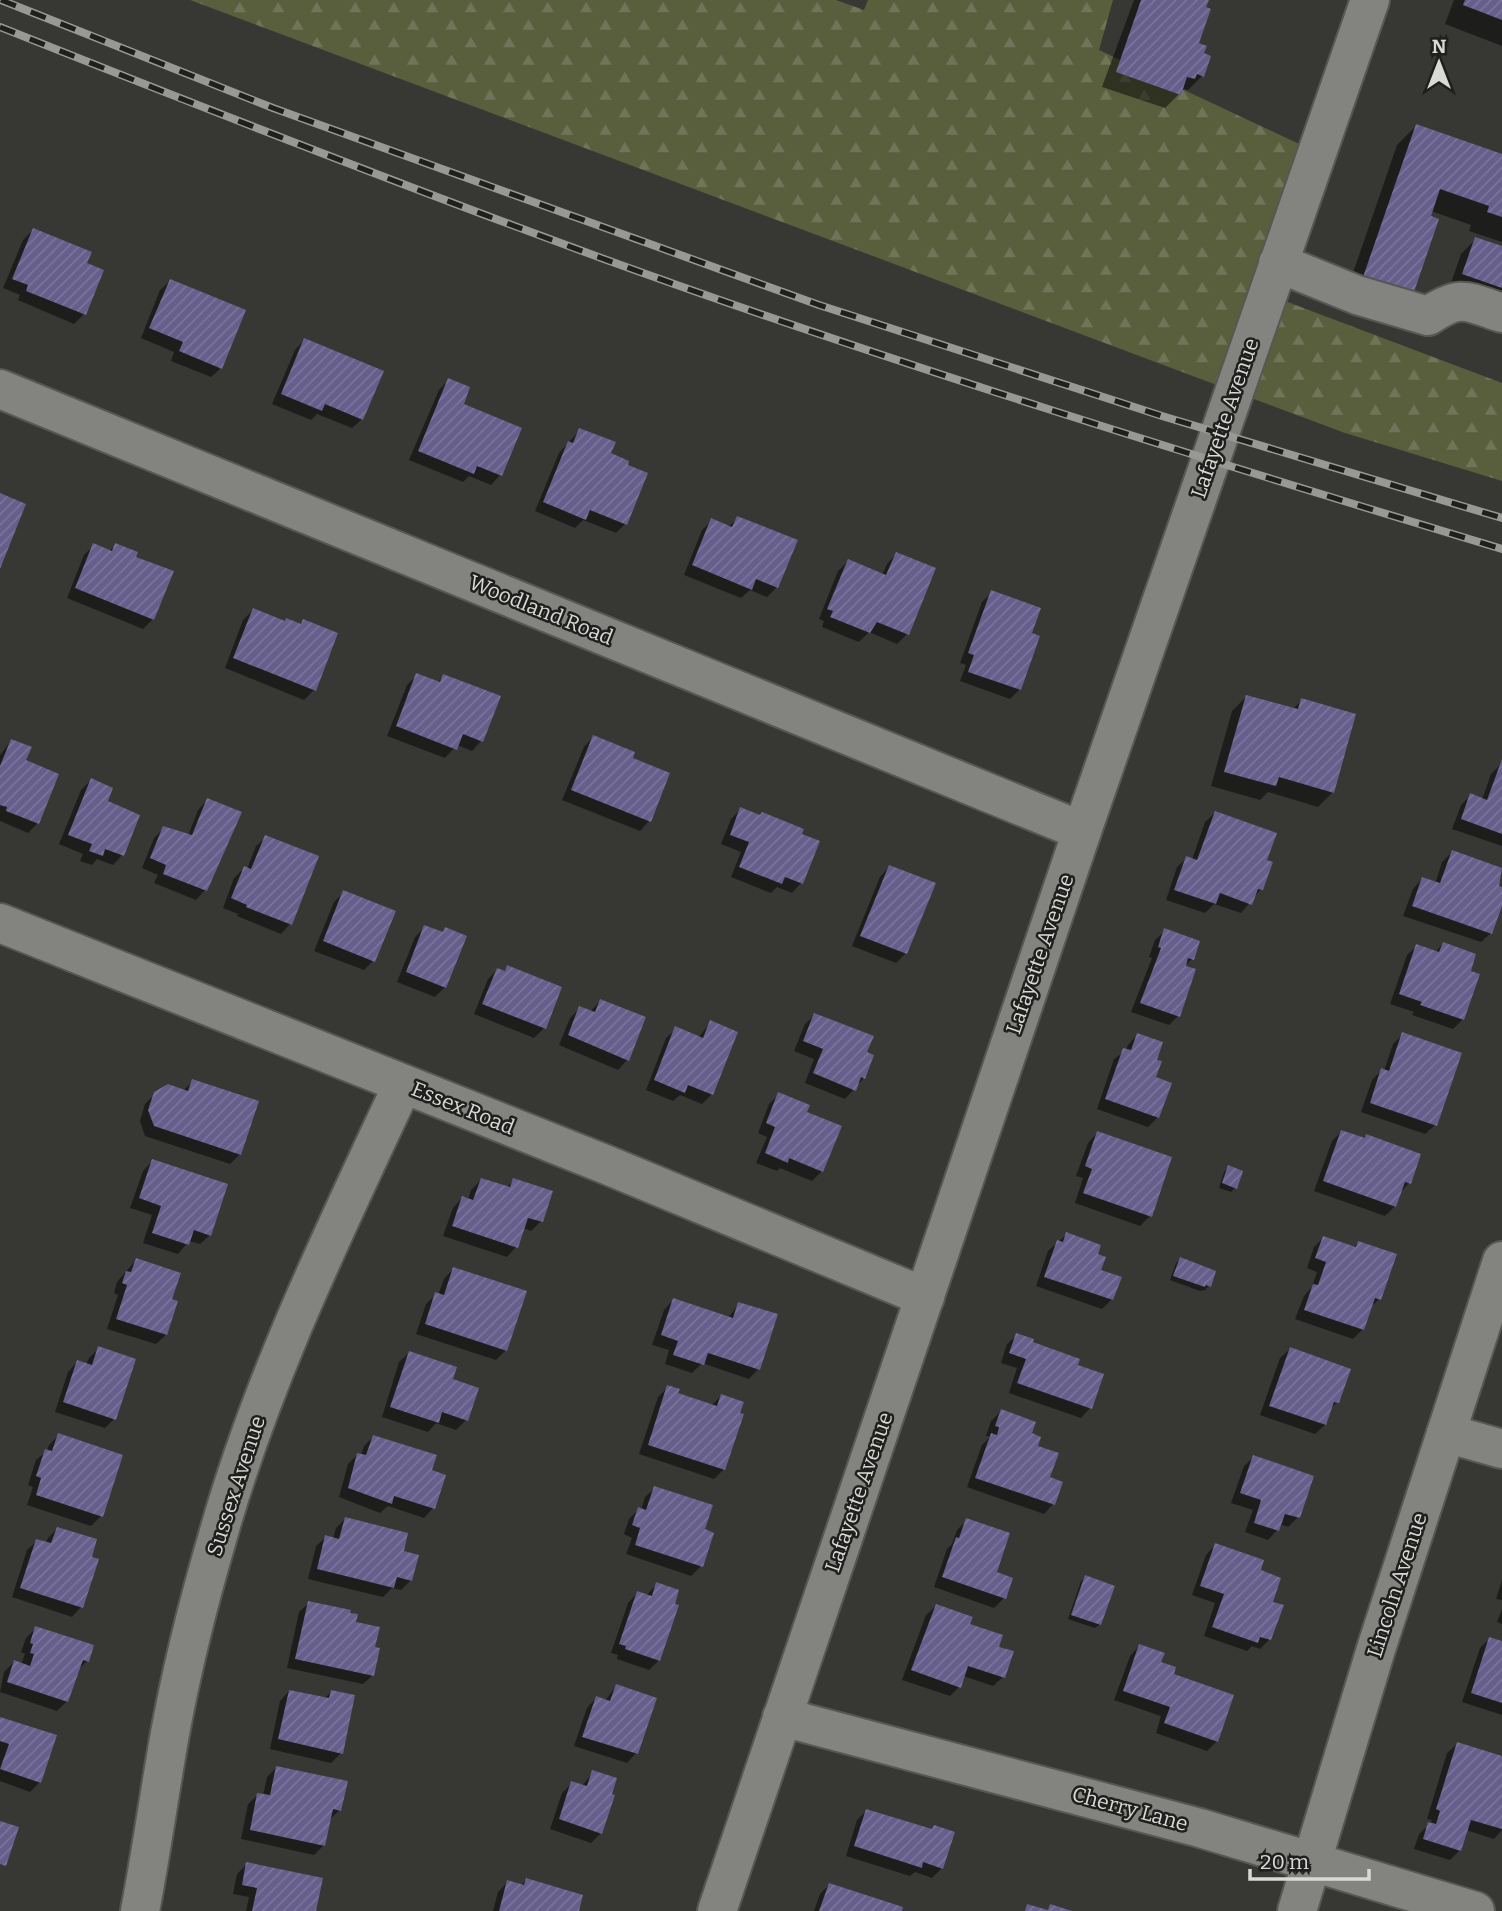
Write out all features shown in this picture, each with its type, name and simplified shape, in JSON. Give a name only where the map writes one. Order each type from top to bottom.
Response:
[{"type":"street","name":"Lafayette Avenue","points":[[717,1911],[1082,831],[1370,0]]},
{"type":"street","points":[[1278,263],[1357,295],[1428,316],[1449,302],[1468,302],[1502,313]]},
{"type":"street","name":"Woodland Road","points":[[0,389],[1082,831]]},
{"type":"street","name":"Essex Road","points":[[0,923],[607,1165],[925,1297]]},
{"type":"street","name":"Sussex Avenue","points":[[140,1911],[175,1713],[217,1537],[257,1420],[306,1294],[403,1084]]},
{"type":"street","name":"Lincoln Avenue","points":[[1297,1911],[1372,1662],[1502,1261]]},
{"type":"street","points":[[1446,1433],[1502,1449]]},
{"type":"street","name":"Cherry Lane","points":[[782,1717],[1200,1828],[1475,1911]]},
{"type":"green space","points":[[190,0],[836,0],[864,10],[868,0],[1113,0],[1099,50],[1325,156],[1277,298],[1502,383],[1502,481],[1345,433]]},
{"type":"building","points":[[1141,0],[1209,0],[1206,7],[1211,9],[1199,43],[1207,46],[1204,53],[1211,56],[1204,77],[1197,74],[1195,79],[1187,77],[1181,95],[1116,72]]},
{"type":"building","points":[[1465,0],[1502,0],[1502,20],[1463,5]]},
{"type":"building","points":[[1416,124],[1502,154],[1502,217],[1487,212],[1489,206],[1440,189],[1431,216],[1439,219],[1413,295],[1363,277]]},
{"type":"building","points":[[33,228],[92,252],[87,263],[104,270],[86,315],[26,291],[28,285],[12,279]]},
{"type":"building","points":[[1475,237],[1502,246],[1502,288],[1462,274]]},
{"type":"building","points":[[170,279],[246,310],[222,369],[179,351],[183,342],[149,328]]},
{"type":"building","points":[[304,338],[384,371],[363,420],[325,404],[322,411],[281,394]]},
{"type":"building","points":[[448,378],[470,387],[464,404],[522,428],[502,476],[477,466],[474,474],[418,451]]},
{"type":"building","points":[[579,428],[616,442],[611,453],[629,461],[628,465],[648,473],[627,525],[590,510],[586,520],[543,502],[568,441],[573,443]]},
{"type":"building","points":[[0,493],[26,504],[0,569]]},
{"type":"building","points":[[737,516],[798,540],[778,588],[756,579],[752,590],[692,565],[711,518],[732,527]]},
{"type":"building","points":[[93,543],[112,551],[115,543],[138,552],[136,557],[174,571],[154,620],[75,588]]},
{"type":"building","points":[[896,552],[936,568],[909,635],[877,622],[870,633],[830,617],[833,611],[827,609],[848,559],[886,575]]},
{"type":"building","points":[[991,590],[1041,608],[1032,633],[1040,636],[1021,690],[968,672],[974,655],[968,653]]},
{"type":"building","points":[[253,608],[285,621],[286,618],[301,624],[303,619],[338,633],[316,691],[233,658]]},
{"type":"building","points":[[416,673],[440,682],[443,674],[501,696],[483,742],[463,734],[457,750],[396,726]]},
{"type":"building","points":[[1246,695],[1298,709],[1301,698],[1356,714],[1334,793],[1279,777],[1276,786],[1224,772]]},
{"type":"building","points":[[593,735],[635,752],[633,758],[670,773],[651,822],[571,790]]},
{"type":"building","points":[[11,739],[32,747],[26,760],[59,774],[39,824],[6,811],[7,807],[0,805],[0,766]]},
{"type":"building","points":[[1502,759],[1502,834],[1461,819],[1470,793],[1487,800]]},
{"type":"building","points":[[91,778],[113,788],[108,801],[140,815],[124,856],[105,849],[103,856],[89,851],[92,844],[68,835]]},
{"type":"building","points":[[207,798],[242,812],[207,891],[163,874],[166,865],[150,858],[163,826],[192,835]]},
{"type":"building","points":[[740,807],[760,815],[762,812],[804,829],[802,834],[820,841],[803,884],[785,877],[782,884],[739,867],[749,842],[730,835]]},
{"type":"building","points":[[1215,811],[1277,833],[1267,860],[1273,862],[1263,890],[1258,889],[1252,905],[1220,893],[1216,904],[1174,890],[1186,856],[1197,860]]},
{"type":"building","points":[[265,835],[319,856],[292,925],[246,907],[247,905],[231,898],[244,866],[251,869]]},
{"type":"building","points":[[1452,850],[1502,868],[1499,886],[1502,887],[1502,906],[1492,934],[1412,906],[1422,877],[1440,883]]},
{"type":"building","points":[[889,865],[936,883],[907,954],[860,936]]},
{"type":"building","points":[[343,890],[396,911],[375,962],[323,941]]},
{"type":"building","points":[[424,925],[443,932],[445,927],[467,936],[446,988],[406,972]]},
{"type":"building","points":[[1164,928],[1200,941],[1194,960],[1188,958],[1186,966],[1196,969],[1180,1017],[1140,1003],[1161,948],[1158,947]]},
{"type":"building","points":[[1443,942],[1476,954],[1471,971],[1480,974],[1464,1020],[1420,1005],[1422,1002],[1399,994],[1416,944],[1439,952]]},
{"type":"building","points":[[507,965],[562,987],[546,1029],[482,1004],[497,968],[505,971]]},
{"type":"building","points":[[600,999],[646,1017],[629,1061],[568,1035],[579,1006],[595,1012]]},
{"type":"building","points":[[814,1013],[874,1036],[867,1052],[874,1055],[865,1079],[861,1077],[856,1091],[813,1073],[823,1049],[803,1041]]},
{"type":"building","points":[[710,1020],[738,1032],[713,1095],[688,1085],[685,1093],[654,1080],[675,1026],[703,1038]]},
{"type":"building","points":[[1402,1032],[1462,1053],[1437,1126],[1370,1103],[1381,1068],[1389,1071]]},
{"type":"building","points":[[1137,1033],[1163,1042],[1157,1060],[1162,1061],[1156,1077],[1172,1083],[1159,1118],[1105,1099],[1123,1048],[1131,1050]]},
{"type":"building","points":[[192,1079],[259,1101],[241,1155],[154,1126],[148,1110],[154,1092],[168,1084],[188,1091]]},
{"type":"building","points":[[778,1092],[810,1105],[807,1112],[842,1126],[823,1172],[789,1158],[788,1163],[765,1153],[775,1127],[766,1123]]},
{"type":"building","points":[[1341,1130],[1365,1138],[1366,1134],[1421,1154],[1411,1184],[1405,1182],[1396,1207],[1323,1181]]},
{"type":"building","points":[[1097,1131],[1172,1157],[1152,1217],[1083,1193],[1092,1169],[1085,1166]]},
{"type":"building","points":[[152,1159],[228,1184],[211,1236],[194,1230],[189,1245],[152,1233],[161,1206],[139,1198]]},
{"type":"building","points":[[1228,1165],[1243,1171],[1237,1189],[1222,1183]]},
{"type":"building","points":[[481,1178],[510,1187],[513,1178],[553,1191],[543,1222],[528,1218],[518,1248],[452,1226],[462,1196],[473,1200]]},
{"type":"building","points":[[1066,1232],[1101,1245],[1098,1254],[1106,1257],[1101,1270],[1122,1277],[1113,1300],[1044,1277],[1057,1240],[1063,1242]]},
{"type":"building","points":[[1323,1236],[1356,1247],[1358,1241],[1397,1254],[1381,1300],[1375,1298],[1364,1330],[1304,1310],[1313,1284],[1318,1285],[1326,1262],[1315,1258]]},
{"type":"building","points":[[1180,1257],[1216,1271],[1211,1287],[1173,1276]]},
{"type":"building","points":[[136,1258],[181,1273],[172,1299],[178,1301],[167,1335],[116,1319],[127,1285],[122,1283],[126,1271],[131,1272]]},
{"type":"building","points":[[453,1267],[527,1291],[507,1351],[425,1324],[435,1292],[444,1295]]},
{"type":"building","points":[[673,1298],[733,1318],[738,1302],[778,1314],[760,1370],[708,1353],[704,1365],[673,1355],[678,1341],[661,1335]]},
{"type":"building","points":[[1016,1333],[1080,1359],[1078,1365],[1104,1374],[1092,1409],[1017,1383],[1026,1359],[1009,1353]]},
{"type":"building","points":[[98,1346],[136,1359],[116,1420],[63,1402],[77,1360],[92,1365]]},
{"type":"building","points":[[1290,1347],[1351,1369],[1339,1403],[1334,1402],[1326,1425],[1269,1406]]},
{"type":"building","points":[[409,1351],[457,1367],[453,1379],[479,1388],[468,1421],[442,1412],[439,1423],[390,1407]]},
{"type":"building","points":[[667,1385],[680,1389],[678,1393],[717,1406],[721,1394],[744,1402],[740,1413],[744,1414],[725,1470],[648,1445]]},
{"type":"building","points":[[1001,1409],[1036,1422],[1032,1433],[1041,1437],[1038,1446],[1059,1453],[1050,1477],[1063,1482],[1055,1505],[975,1478],[991,1433],[997,1435],[999,1427],[995,1426]]},
{"type":"building","points":[[58,1433],[123,1455],[103,1517],[36,1495],[41,1478],[36,1476],[45,1449],[52,1451]]},
{"type":"building","points":[[373,1435],[437,1455],[432,1470],[446,1475],[435,1509],[394,1496],[392,1504],[348,1488],[357,1453],[366,1455]]},
{"type":"building","points":[[1253,1455],[1314,1476],[1300,1518],[1285,1514],[1279,1531],[1254,1523],[1261,1500],[1240,1493]]},
{"type":"building","points":[[654,1486],[713,1505],[705,1529],[714,1533],[703,1567],[635,1545],[640,1528],[632,1525],[638,1507],[646,1510]]},
{"type":"building","points":[[345,1517],[408,1533],[404,1551],[419,1555],[412,1581],[397,1577],[394,1588],[317,1569],[325,1535],[339,1539]]},
{"type":"building","points":[[966,1518],[1010,1533],[997,1572],[1013,1578],[1006,1599],[942,1577],[956,1537],[959,1538]]},
{"type":"building","points":[[57,1527],[97,1539],[92,1557],[99,1559],[83,1608],[20,1588],[36,1539],[51,1543]]},
{"type":"building","points":[[1215,1543],[1264,1560],[1261,1570],[1281,1578],[1273,1602],[1284,1605],[1271,1640],[1260,1637],[1258,1643],[1212,1627],[1224,1594],[1200,1586]]},
{"type":"building","points":[[1085,1575],[1115,1586],[1101,1625],[1071,1615]]},
{"type":"building","points":[[656,1582],[679,1590],[675,1604],[679,1605],[660,1661],[625,1649],[626,1646],[619,1644],[637,1591],[652,1596]]},
{"type":"building","points":[[308,1601],[351,1610],[350,1613],[358,1614],[356,1622],[380,1627],[375,1647],[380,1648],[374,1676],[295,1659]]},
{"type":"building","points":[[936,1604],[973,1617],[970,1624],[1003,1635],[999,1647],[1014,1651],[1005,1678],[968,1666],[961,1688],[911,1670]]},
{"type":"building","points":[[35,1626],[94,1645],[89,1662],[83,1660],[68,1702],[7,1682],[14,1660],[30,1666],[34,1654],[30,1653],[33,1644],[30,1643]]},
{"type":"building","points":[[1489,1637],[1502,1641],[1502,1703],[1471,1693]]},
{"type":"building","points":[[1139,1644],[1165,1653],[1161,1662],[1176,1667],[1174,1674],[1234,1695],[1218,1742],[1164,1723],[1170,1707],[1123,1691]]},
{"type":"building","points":[[616,1684],[657,1698],[638,1754],[582,1737],[596,1696],[610,1701]]},
{"type":"building","points":[[289,1690],[329,1698],[331,1690],[355,1695],[343,1754],[278,1739]]},
{"type":"building","points":[[0,1717],[57,1735],[41,1783],[0,1769],[9,1744],[0,1741]]},
{"type":"building","points":[[1457,1742],[1502,1756],[1502,1829],[1471,1820],[1461,1851],[1423,1839],[1428,1822],[1436,1824],[1440,1811],[1436,1809]]},
{"type":"building","points":[[276,1766],[348,1781],[341,1811],[333,1809],[325,1846],[250,1830],[257,1793],[270,1795]]},
{"type":"building","points":[[592,1770],[617,1778],[612,1794],[615,1795],[602,1834],[559,1819],[571,1781],[587,1786]]},
{"type":"building","points":[[866,1809],[932,1829],[934,1825],[955,1832],[943,1869],[923,1862],[922,1868],[854,1846]]},
{"type":"building","points":[[0,1821],[19,1827],[6,1866],[0,1864]]},
{"type":"building","points":[[246,1862],[323,1878],[316,1911],[252,1911],[257,1888],[242,1885]]},
{"type":"building","points":[[526,1878],[583,1895],[579,1911],[499,1911],[507,1880],[524,1885]]},
{"type":"building","points":[[829,1883],[903,1907],[902,1911],[819,1911]]},
{"type":"building","points":[[1027,1904],[1048,1910],[1050,1904],[1072,1911],[1025,1911]]},
{"type":"railway","points":[[1,0],[273,108],[819,305],[1162,416],[1502,518]]},
{"type":"railway","points":[[0,27],[377,174],[604,259],[827,337],[1051,410],[1502,549]]}]
